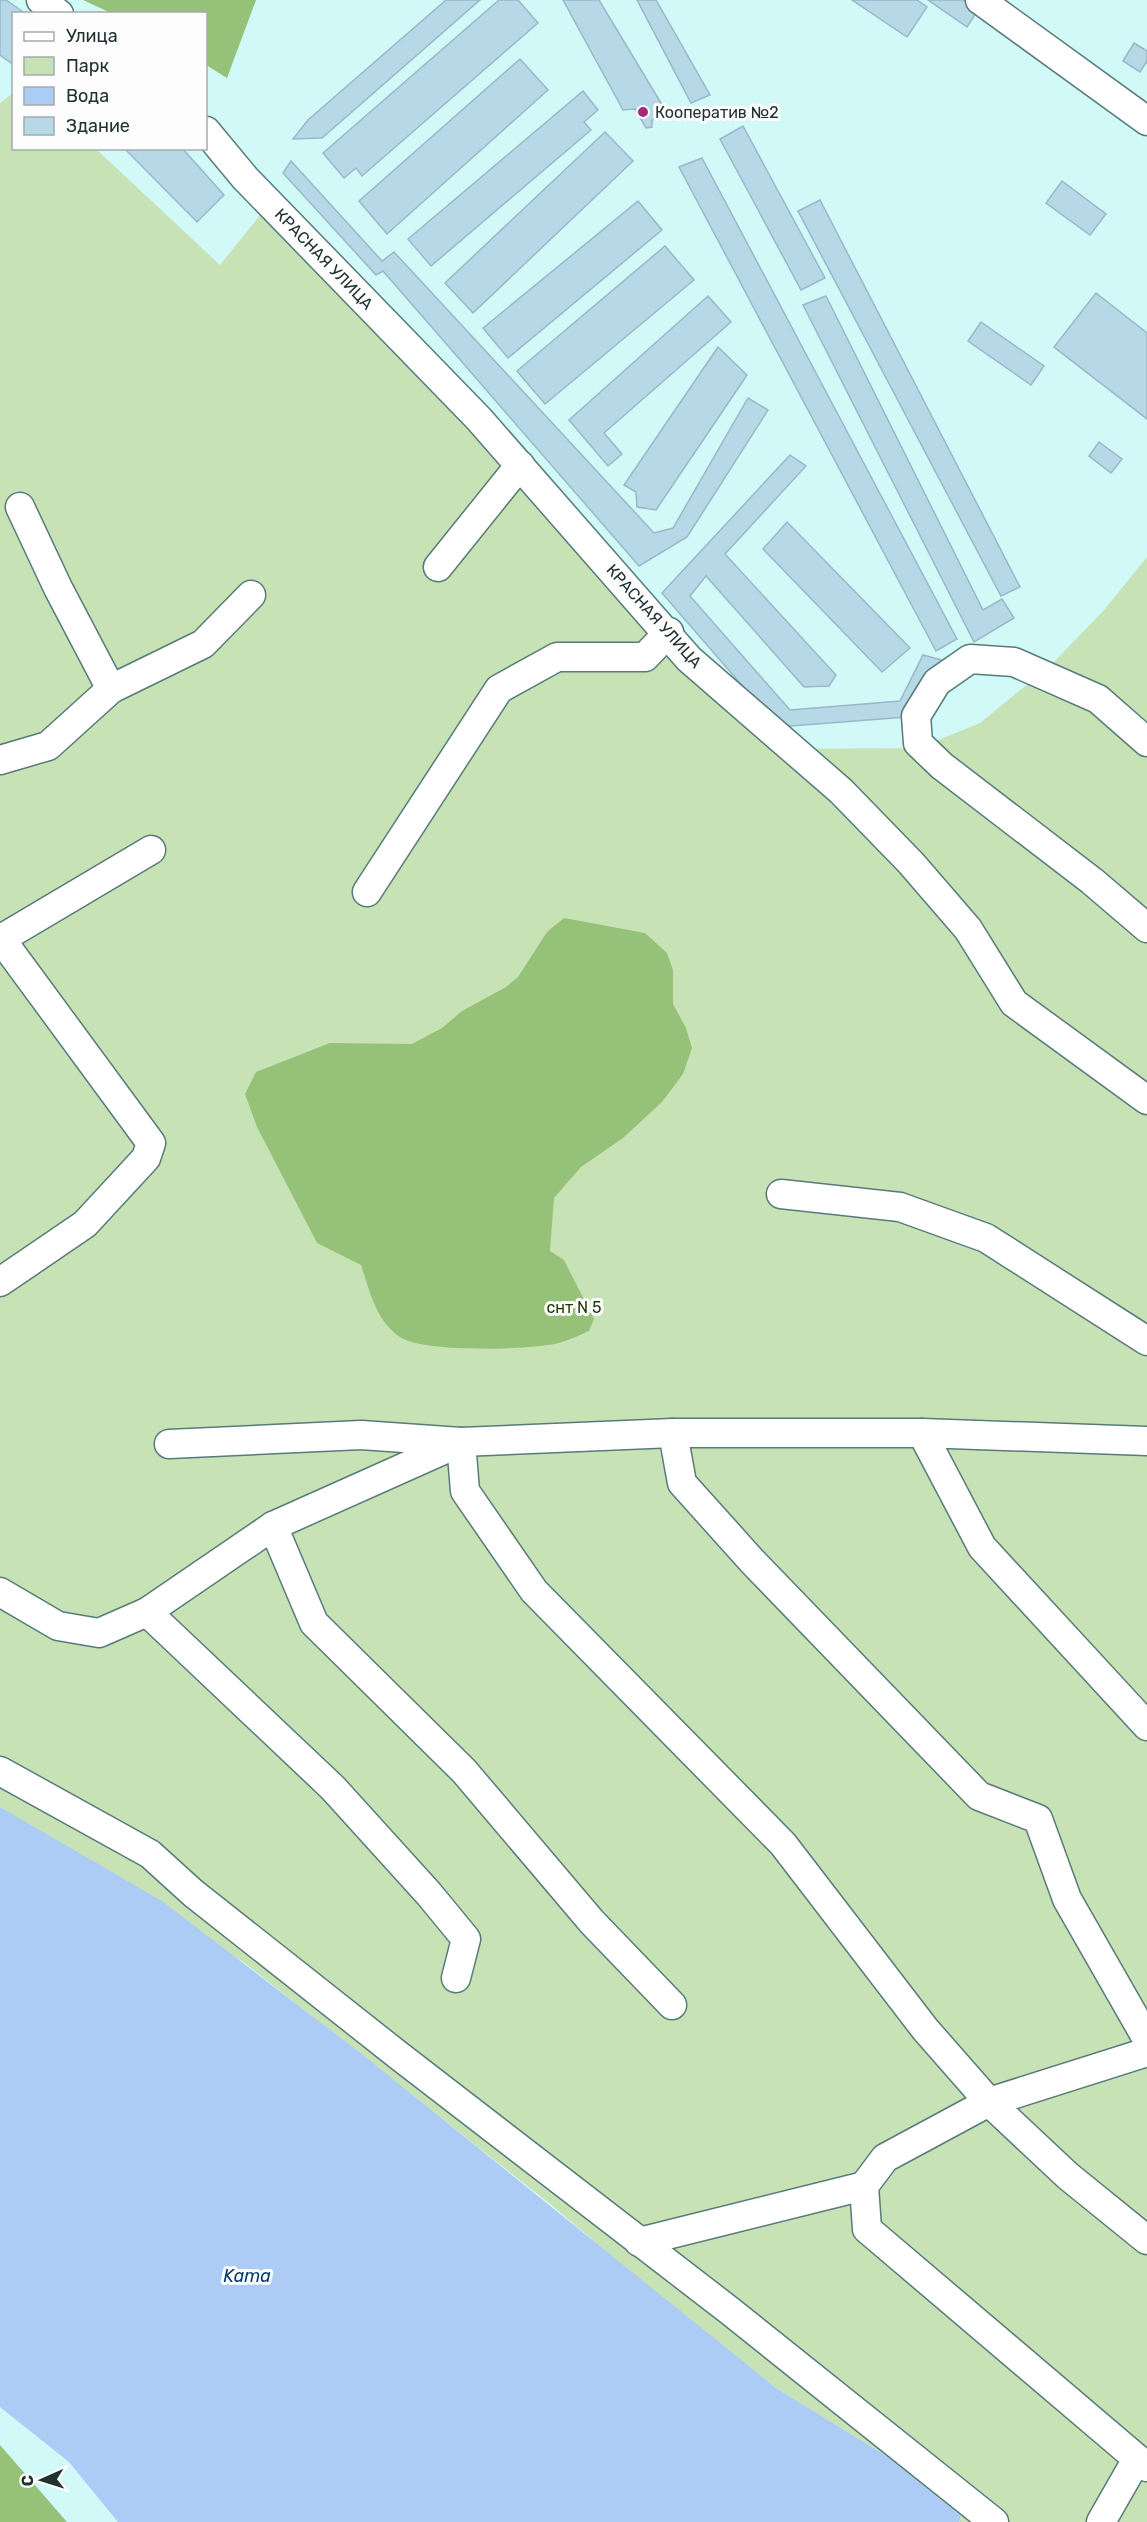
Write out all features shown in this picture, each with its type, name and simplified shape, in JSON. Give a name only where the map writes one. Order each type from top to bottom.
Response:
[{"type":"street","points":[[41,0],[56,12]]},
{"type":"street","points":[[980,0],[1147,121]]},
{"type":"street","name":"КРАСНАЯ УЛИЦА","points":[[207,132],[245,178],[478,419],[669,632],[689,659],[841,791],[911,863],[968,929],[1014,1003],[1147,1100]]},
{"type":"street","points":[[438,567],[520,465]]},
{"type":"street","points":[[20,507],[58,588],[111,689]]},
{"type":"street","points":[[0,760],[48,746],[111,689],[203,644],[251,595]]},
{"type":"street","points":[[368,891],[499,689],[557,657],[645,657],[669,632]]},
{"type":"street","points":[[1147,742],[1098,699],[1014,662],[970,659],[937,682],[916,716],[918,743],[942,766],[1092,881],[1147,928]]},
{"type":"street","points":[[0,1282],[85,1224],[146,1158],[150,1143],[0,942],[151,850]]},
{"type":"street","points":[[781,1194],[900,1207],[987,1238],[1147,1341]]},
{"type":"street","points":[[673,1433],[682,1482],[752,1561],[979,1796],[1038,1819],[1067,1899],[1147,2039]]},
{"type":"street","points":[[169,1444],[361,1435],[461,1442],[673,1433],[922,1433],[1147,1440]]},
{"type":"street","points":[[922,1433],[982,1546],[1147,1726]]},
{"type":"street","points":[[0,1592],[58,1626],[99,1633],[147,1612],[273,1526],[461,1442]]},
{"type":"street","points":[[461,1442],[465,1491],[534,1591],[783,1844],[925,2029],[989,2102],[1068,2176],[1147,2240]]},
{"type":"street","points":[[273,1526],[314,1623],[464,1771],[592,1922],[672,2005]]},
{"type":"street","points":[[147,1612],[333,1788],[429,1894],[466,1940],[456,1978]]},
{"type":"street","points":[[0,1771],[150,1854],[193,1893],[398,2055],[730,2311],[994,2522]]},
{"type":"street","points":[[639,2242],[864,2186],[885,2158],[989,2102],[1147,2052]]},
{"type":"street","points":[[864,2186],[867,2229],[1142,2463],[1101,2522]]},
{"type":"green space","points":[[83,0],[256,0],[227,78],[207,66],[207,12],[109,12]]},
{"type":"green space","name":"снт N 5","points":[[12,94],[12,150],[97,150],[220,265],[265,209],[778,749],[919,748],[980,723],[1053,663],[1104,610],[1147,557],[1147,2522],[959,2522],[961,2516],[888,2457],[776,2388],[648,2287],[554,2207],[246,1964],[0,1807],[0,103]]},
{"type":"green space","points":[[564,918],[645,933],[667,953],[673,970],[673,1004],[686,1028],[692,1048],[683,1074],[662,1102],[623,1138],[581,1167],[554,1198],[550,1251],[564,1260],[594,1319],[589,1331],[559,1343],[526,1347],[453,1348],[412,1342],[400,1337],[379,1314],[361,1265],[317,1243],[257,1127],[245,1094],[256,1072],[330,1043],[412,1044],[442,1028],[462,1011],[506,987],[518,977],[547,932]]},
{"type":"green space","points":[[0,2445],[67,2522],[0,2522]]},
{"type":"water","name":"Kama","points":[[0,1807],[162,1901],[363,2055],[776,2388],[888,2457],[961,2516],[959,2522],[118,2522],[69,2462],[0,2407]]},
{"type":"building","points":[[0,0],[6,0],[23,12],[12,12],[12,64],[0,55]]},
{"type":"building","points":[[446,0],[480,0],[322,138],[293,139],[308,120]]},
{"type":"building","points":[[499,0],[518,0],[538,23],[362,176],[356,168],[344,178],[323,153]]},
{"type":"building","points":[[563,0],[599,0],[664,108],[652,121],[652,127],[646,128],[635,109],[623,110]]},
{"type":"building","points":[[637,0],[656,0],[710,95],[691,103]]},
{"type":"building","points":[[852,0],[917,0],[927,7],[907,37]]},
{"type":"building","points":[[928,0],[963,0],[978,10],[967,27]]},
{"type":"building","points":[[1134,43],[1147,51],[1147,61],[1140,72],[1123,61]]},
{"type":"building","points":[[520,59],[548,90],[387,234],[359,201]]},
{"type":"building","points":[[583,91],[598,110],[584,122],[591,130],[431,266],[408,239]]},
{"type":"building","points":[[743,126],[825,278],[801,290],[720,139]]},
{"type":"building","points":[[605,132],[633,161],[473,313],[445,283]]},
{"type":"building","points":[[126,150],[184,150],[224,195],[197,222]]},
{"type":"building","points":[[702,158],[957,639],[936,651],[679,167]]},
{"type":"building","points":[[291,161],[382,261],[394,252],[654,533],[673,528],[748,398],[768,410],[687,537],[639,566],[383,271],[376,275],[283,173]]},
{"type":"building","points":[[1062,181],[1106,214],[1090,235],[1046,203]]},
{"type":"building","points":[[820,200],[1020,587],[1001,596],[798,211]]},
{"type":"building","points":[[638,201],[662,230],[508,358],[483,328]]},
{"type":"building","points":[[665,246],[694,280],[545,404],[517,371]]},
{"type":"building","points":[[1096,293],[1147,333],[1147,419],[1054,347]]},
{"type":"building","points":[[708,296],[731,322],[604,433],[622,454],[608,466],[569,420]]},
{"type":"building","points":[[826,296],[983,610],[1002,599],[1014,618],[974,642],[803,305]]},
{"type":"building","points":[[981,322],[1044,366],[1031,385],[968,341]]},
{"type":"building","points":[[718,347],[747,375],[656,510],[637,507],[636,492],[624,485]]},
{"type":"building","points":[[1099,442],[1122,459],[1111,473],[1089,456]]},
{"type":"building","points":[[790,455],[806,466],[725,554],[836,675],[829,686],[804,687],[706,576],[690,596],[790,710],[900,701],[923,655],[945,661],[907,717],[778,727],[662,593]]},
{"type":"building","points":[[787,522],[910,648],[882,672],[763,549]]},
{"type":"place","name":"Кооператив №2","points":[[643,112]]}]
